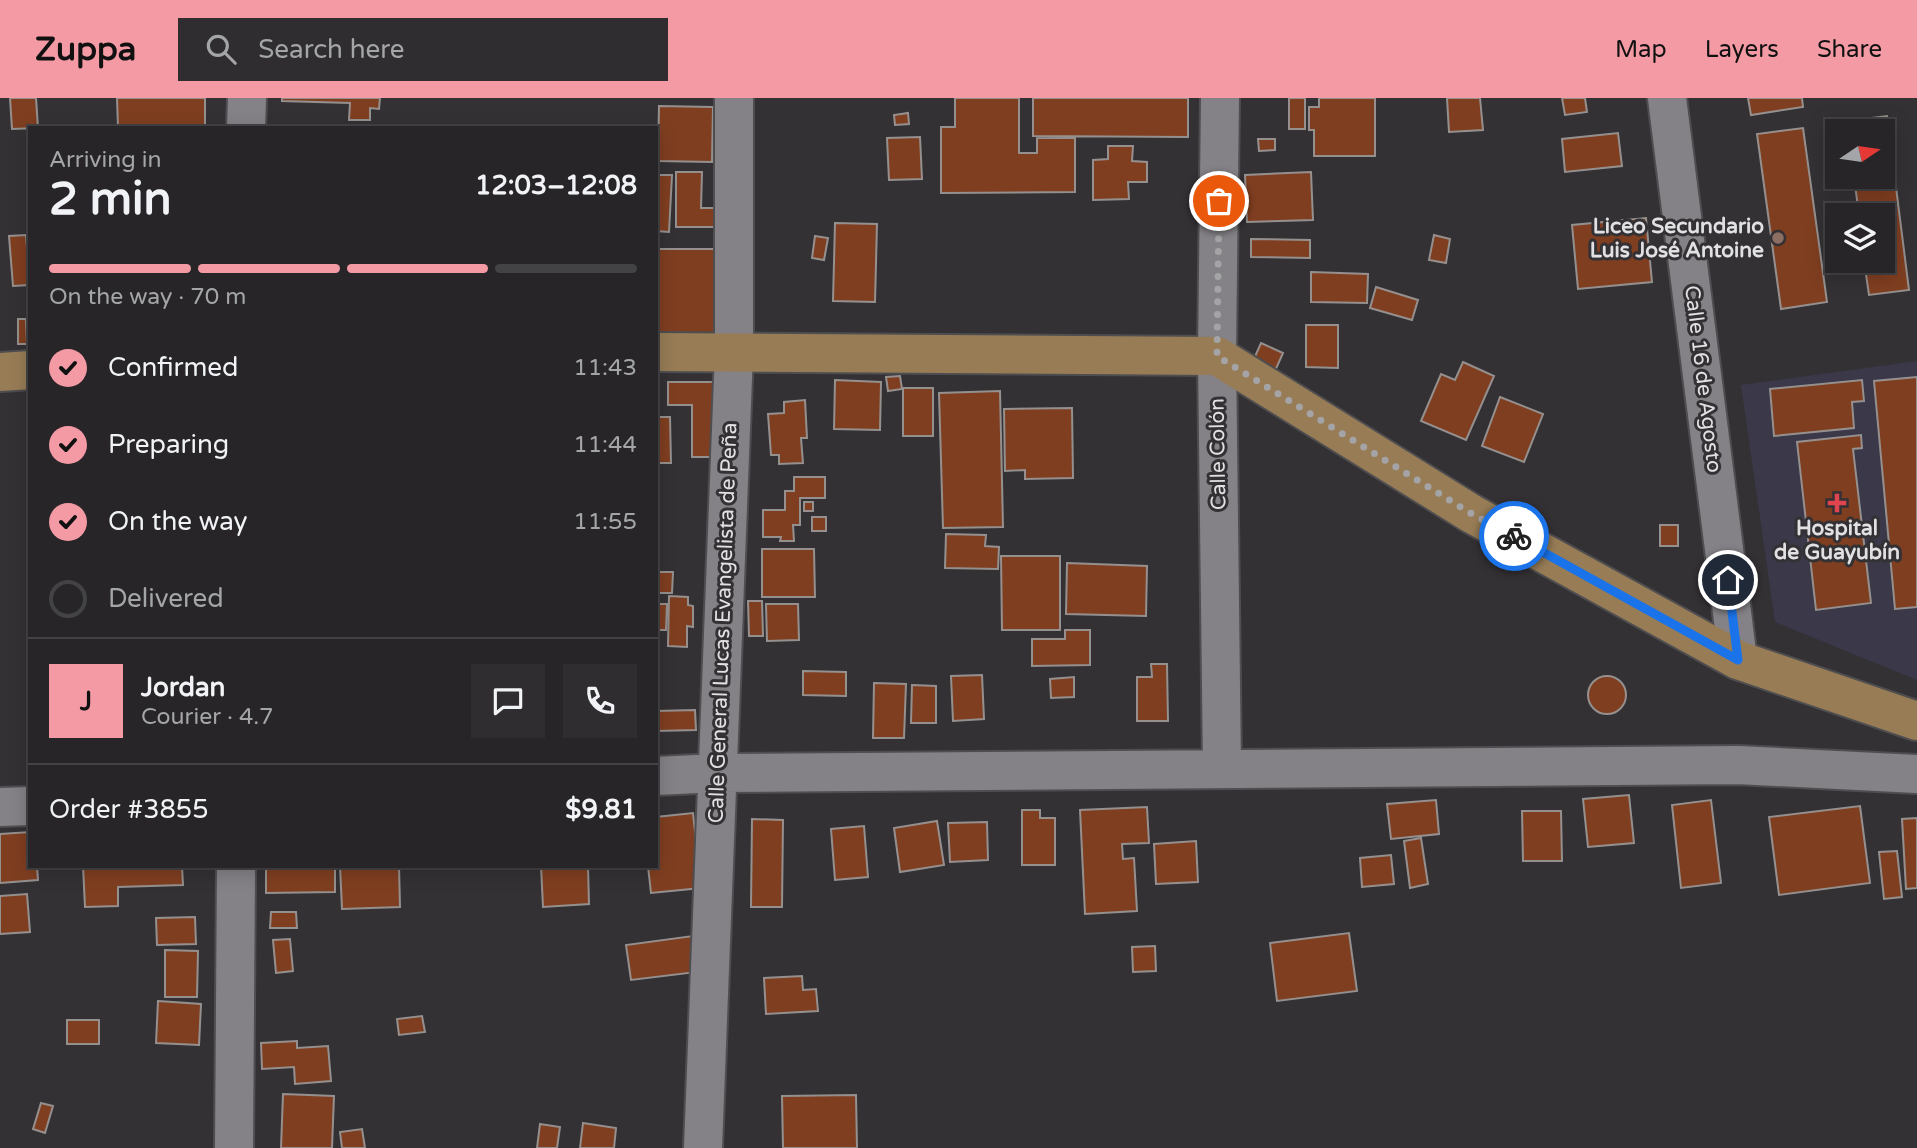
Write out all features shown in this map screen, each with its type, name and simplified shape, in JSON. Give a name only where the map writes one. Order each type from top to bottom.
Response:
[{"type":"main road","points":[[658,352],[1217,356],[1472,514],[1738,660],[1917,721]]},
{"type":"main road","points":[[0,372],[28,370]]},
{"type":"street","points":[[246,126],[247,98]]},
{"type":"street","name":"Calle General Lucas Evangelista de Peña","points":[[703,1148],[734,352],[734,98]]},
{"type":"street","name":"Calle Colón","points":[[1220,98],[1217,356],[1222,768]]},
{"type":"street","name":"Calle 16 de Agosto","points":[[1667,98],[1738,660]]},
{"type":"street","points":[[658,776],[717,773],[1738,765],[1917,774]]},
{"type":"street","points":[[0,807],[28,806]]},
{"type":"street","points":[[234,1148],[236,868]]},
{"type":"shaded area","name":"Hospital de Guayubín","points":[[1917,361],[1917,680],[1775,622],[1741,385]]},
{"type":"building","points":[[10,98],[36,98],[38,126],[12,129]]},
{"type":"building","points":[[117,98],[205,98],[205,126],[118,126]]},
{"type":"building","points":[[282,98],[380,98],[379,109],[370,108],[370,120],[349,120],[350,103],[282,101]]},
{"type":"building","points":[[955,98],[1019,98],[1019,153],[1037,153],[1037,138],[1075,138],[1075,192],[941,193],[941,127],[955,127]]},
{"type":"building","points":[[1033,98],[1188,98],[1188,137],[1033,136]]},
{"type":"building","points":[[1289,98],[1305,98],[1305,129],[1289,129]]},
{"type":"building","points":[[1319,98],[1375,98],[1375,156],[1314,156],[1314,130],[1309,130],[1309,107],[1319,107]]},
{"type":"building","points":[[1447,98],[1480,98],[1483,130],[1449,132]]},
{"type":"building","points":[[1562,98],[1585,98],[1587,112],[1565,115]]},
{"type":"building","points":[[1748,98],[1802,98],[1803,107],[1751,115]]},
{"type":"building","points":[[659,106],[713,107],[712,162],[658,161]]},
{"type":"building","points":[[908,113],[909,124],[895,125],[894,115]]},
{"type":"building","points":[[1887,116],[1887,119],[1862,119]]},
{"type":"building","points":[[274,125],[350,125],[350,126]]},
{"type":"building","points":[[1803,128],[1827,302],[1781,309],[1757,134]]},
{"type":"building","points":[[1618,133],[1622,166],[1565,172],[1562,139]]},
{"type":"building","points":[[920,137],[922,179],[889,180],[887,138]]},
{"type":"building","points":[[1258,139],[1275,139],[1275,150],[1259,151]]},
{"type":"building","points":[[1108,146],[1133,146],[1132,161],[1147,162],[1147,182],[1128,182],[1129,199],[1093,200],[1093,160],[1108,159]]},
{"type":"building","points":[[676,172],[702,172],[701,208],[715,208],[715,227],[676,227]]},
{"type":"building","points":[[1311,172],[1313,220],[1247,222],[1245,175]]},
{"type":"building","points":[[658,175],[672,175],[669,232],[658,231]]},
{"type":"building","points":[[1895,179],[1909,290],[1869,295],[1866,273],[1895,273],[1895,203],[1857,203],[1856,189],[1895,189]]},
{"type":"building","points":[[1646,218],[1652,282],[1578,289],[1572,225]]},
{"type":"building","points":[[835,223],[877,224],[875,302],[833,301]]},
{"type":"building","points":[[26,235],[28,285],[13,286],[9,236]]},
{"type":"building","points":[[1434,235],[1450,239],[1446,263],[1429,260]]},
{"type":"building","points":[[815,236],[828,238],[824,260],[812,258]]},
{"type":"building","points":[[1251,239],[1310,240],[1310,258],[1251,257]]},
{"type":"building","points":[[658,249],[715,249],[715,340],[658,340]]},
{"type":"building","points":[[1311,272],[1368,274],[1367,303],[1311,302]]},
{"type":"building","points":[[1376,287],[1418,300],[1412,320],[1370,308]]},
{"type":"building","points":[[18,319],[26,319],[27,344],[18,344]]},
{"type":"building","points":[[1306,325],[1338,325],[1338,368],[1306,367]]},
{"type":"building","points":[[1261,343],[1283,353],[1275,371],[1253,361]]},
{"type":"building","points":[[1463,362],[1494,376],[1466,440],[1421,421],[1441,374],[1455,380]]},
{"type":"building","points":[[900,376],[902,389],[888,391],[886,377]]},
{"type":"building","points":[[1917,377],[1917,607],[1895,609],[1874,381]]},
{"type":"building","points":[[835,380],[881,382],[880,430],[834,429]]},
{"type":"building","points":[[1862,380],[1864,401],[1852,402],[1854,428],[1774,436],[1770,389]]},
{"type":"building","points":[[668,382],[714,382],[714,457],[692,457],[692,405],[668,405]]},
{"type":"building","points":[[903,388],[933,388],[933,436],[903,436]]},
{"type":"building","points":[[1000,391],[1003,527],[943,528],[939,393]]},
{"type":"building","points":[[1500,397],[1543,414],[1524,462],[1482,446]]},
{"type":"building","points":[[805,400],[807,438],[801,438],[803,463],[779,464],[779,455],[771,455],[768,414],[784,413],[784,402]]},
{"type":"building","points":[[1072,408],[1073,478],[1025,479],[1025,470],[1005,471],[1004,409]]},
{"type":"building","points":[[658,417],[670,417],[671,463],[658,463]]},
{"type":"building","points":[[1861,435],[1862,448],[1853,449],[1871,603],[1816,610],[1797,442]]},
{"type":"building","points":[[794,477],[825,477],[825,498],[800,498],[800,525],[793,525],[794,541],[780,541],[781,537],[763,537],[763,510],[785,510],[785,491],[794,491]]},
{"type":"building","points":[[804,502],[813,502],[813,511],[804,511]]},
{"type":"building","points":[[812,517],[826,517],[826,531],[812,531]]},
{"type":"building","points":[[1660,525],[1678,525],[1678,546],[1660,546]]},
{"type":"building","points":[[946,534],[986,535],[985,546],[999,547],[998,569],[945,568]]},
{"type":"building","points":[[762,549],[814,549],[815,597],[762,597]]},
{"type":"building","points":[[1001,556],[1060,556],[1060,630],[1002,630]]},
{"type":"building","points":[[1067,563],[1147,566],[1146,616],[1066,614]]},
{"type":"building","points":[[659,572],[673,572],[672,593],[659,593]]},
{"type":"building","points":[[669,596],[688,597],[688,605],[693,606],[693,627],[687,626],[687,647],[668,646]]},
{"type":"building","points":[[748,601],[762,601],[763,636],[749,636]]},
{"type":"building","points":[[658,604],[667,604],[666,630],[658,630]]},
{"type":"building","points":[[766,604],[798,604],[799,640],[767,641]]},
{"type":"building","points":[[1065,630],[1090,630],[1090,665],[1032,666],[1032,639],[1065,639]]},
{"type":"building","points":[[1151,664],[1167,664],[1168,721],[1137,721],[1137,677],[1152,677]]},
{"type":"building","points":[[803,671],[846,672],[846,696],[803,695]]},
{"type":"building","points":[[982,675],[984,719],[953,721],[951,676]]},
{"type":"building","points":[[1607,676],[1620,682],[1626,695],[1620,708],[1607,714],[1594,708],[1588,695],[1594,682]]},
{"type":"building","points":[[1074,677],[1074,697],[1051,698],[1050,679]]},
{"type":"building","points":[[874,683],[906,684],[904,738],[873,738]]},
{"type":"building","points":[[912,685],[936,686],[936,723],[911,723]]},
{"type":"building","points":[[695,710],[696,730],[658,731],[658,711]]},
{"type":"building","points":[[1629,795],[1634,843],[1588,847],[1583,799]]},
{"type":"building","points":[[1436,800],[1439,834],[1391,839],[1387,804]]},
{"type":"building","points":[[1711,800],[1721,883],[1681,888],[1672,805]]},
{"type":"building","points":[[1860,806],[1870,883],[1779,895],[1769,817]]},
{"type":"building","points":[[1147,807],[1149,843],[1122,844],[1123,859],[1134,858],[1137,911],[1085,914],[1080,810]]},
{"type":"building","points":[[1022,810],[1040,810],[1040,818],[1055,818],[1055,865],[1022,865]]},
{"type":"building","points":[[1522,811],[1561,811],[1562,861],[1523,861]]},
{"type":"building","points":[[693,813],[701,888],[651,893],[648,868],[658,868],[658,817]]},
{"type":"building","points":[[1917,818],[1917,888],[1906,889],[1902,819]]},
{"type":"building","points":[[752,819],[783,820],[782,907],[751,907]]},
{"type":"building","points":[[937,821],[944,865],[900,872],[894,828]]},
{"type":"building","points":[[987,822],[988,860],[950,862],[948,823]]},
{"type":"building","points":[[864,826],[868,877],[835,880],[831,829]]},
{"type":"building","points":[[28,832],[28,868],[37,868],[38,880],[0,883],[0,834]]},
{"type":"building","points":[[1421,838],[1428,884],[1410,888],[1404,841]]},
{"type":"building","points":[[1196,841],[1198,882],[1156,884],[1154,844]]},
{"type":"building","points":[[1897,851],[1902,897],[1884,899],[1879,852]]},
{"type":"building","points":[[1391,855],[1394,884],[1362,887],[1360,858]]},
{"type":"building","points":[[83,868],[182,868],[183,885],[118,887],[118,906],[85,907]]},
{"type":"building","points":[[266,868],[335,868],[335,892],[266,893]]},
{"type":"building","points":[[340,868],[399,868],[400,907],[342,909]]},
{"type":"building","points":[[541,868],[588,868],[589,904],[543,907]]},
{"type":"building","points":[[27,894],[30,932],[0,934],[0,896]]},
{"type":"building","points":[[271,912],[296,912],[297,928],[270,928]]},
{"type":"building","points":[[195,917],[196,944],[157,945],[156,918]]},
{"type":"building","points":[[1349,933],[1357,991],[1277,1001],[1270,943]]},
{"type":"building","points":[[700,935],[705,971],[631,980],[626,945]]},
{"type":"building","points":[[290,939],[293,971],[276,973],[273,940]]},
{"type":"building","points":[[1155,946],[1156,971],[1133,972],[1132,947]]},
{"type":"building","points":[[165,950],[198,951],[197,997],[165,997]]},
{"type":"building","points":[[802,976],[803,990],[816,989],[818,1011],[766,1014],[764,978]]},
{"type":"building","points":[[158,1001],[201,1004],[199,1045],[156,1043]]},
{"type":"building","points":[[422,1016],[425,1032],[399,1035],[397,1019]]},
{"type":"building","points":[[67,1020],[99,1020],[99,1044],[67,1044]]},
{"type":"building","points":[[297,1041],[297,1048],[328,1046],[331,1081],[295,1084],[294,1067],[262,1069],[261,1043]]},
{"type":"building","points":[[283,1094],[334,1096],[332,1148],[281,1148]]},
{"type":"building","points":[[856,1095],[857,1148],[783,1148],[782,1096]]},
{"type":"building","points":[[41,1103],[53,1106],[45,1133],[33,1129]]},
{"type":"building","points":[[583,1123],[616,1128],[614,1148],[580,1148]]},
{"type":"building","points":[[540,1124],[560,1127],[557,1148],[537,1148]]},
{"type":"building","points":[[362,1129],[365,1148],[342,1148],[340,1132]]},
{"type":"way so far","points":[[1219,201],[1217,356],[1472,514],[1514,536]]},
{"type":"place","name":"Liceo Secundario Luis José Antoine","points":[[1778,238]]},
{"type":"place","name":"Hospital de Guayubín","points":[[1837,503]]},
{"type":"route","points":[[1514,536],[1738,660],[1728,580]]}]
